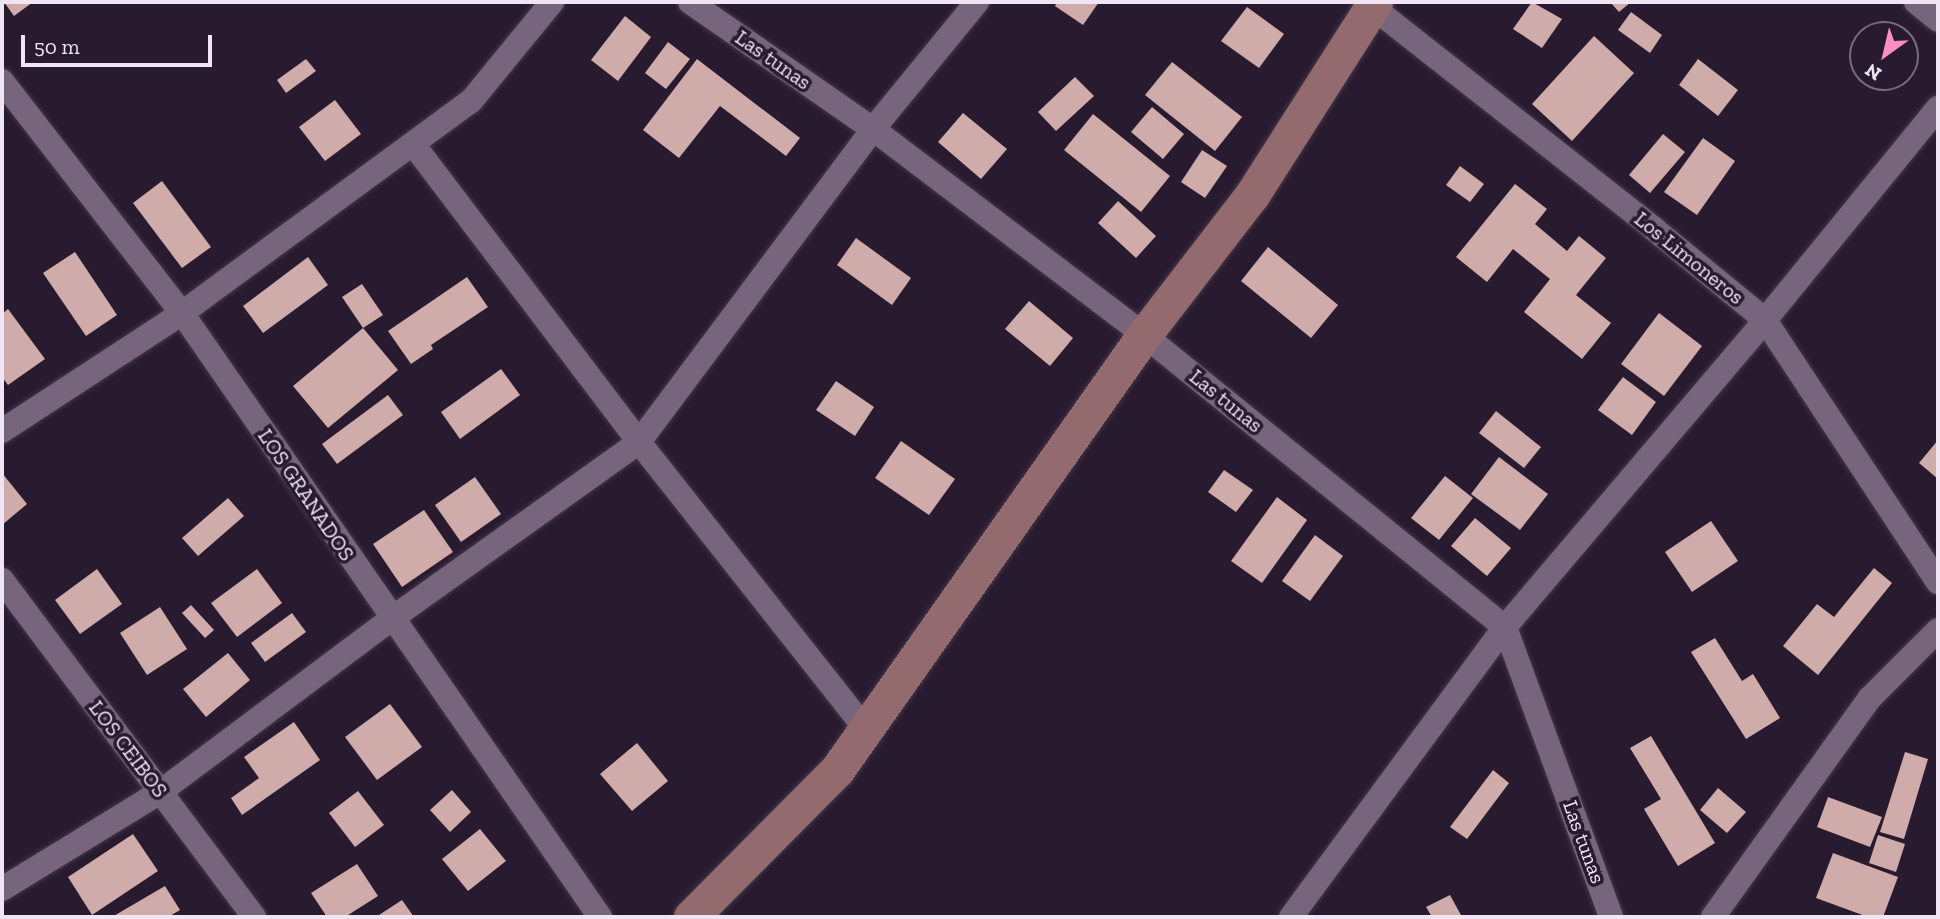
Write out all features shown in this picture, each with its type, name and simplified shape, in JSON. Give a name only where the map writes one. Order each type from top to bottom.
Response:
[{"type":"street","points":[[2,431],[182,313],[471,102],[552,2]]},
{"type":"street","name":"Las tunas","points":[[690,2],[873,129],[1144,335],[1505,627],[1611,917]]},
{"type":"street","points":[[2,889],[160,792],[391,620],[639,442],[873,129],[977,2]]},
{"type":"street","points":[[1916,2],[1938,20]]},
{"type":"street","points":[[691,917],[837,770],[1144,335],[1252,195],[1371,3]]},
{"type":"street","name":"Los Limoneros","points":[[1371,3],[1765,320],[1938,582]]},
{"type":"street","name":"LOS GRANADOS","points":[[3,85],[182,313],[391,620],[600,917]]},
{"type":"street","points":[[1291,917],[1505,627],[1765,320],[1938,108]]},
{"type":"street","points":[[413,144],[639,442],[866,729]]},
{"type":"street","name":"LOS CEIBOS","points":[[2,580],[254,917]]},
{"type":"street","points":[[1713,917],[1870,698],[1938,630]]},
{"type":"building","points":[[4,2],[33,2],[14,16]]},
{"type":"building","points":[[1057,2],[1099,2],[1083,25],[1055,6]]},
{"type":"building","points":[[1532,2],[1562,19],[1542,48],[1513,29]]},
{"type":"building","points":[[1610,2],[1631,2],[1619,12]]},
{"type":"building","points":[[1247,7],[1284,34],[1259,68],[1221,41]]},
{"type":"building","points":[[1631,12],[1662,35],[1650,53],[1618,30]]},
{"type":"building","points":[[625,16],[651,37],[618,81],[591,60]]},
{"type":"building","points":[[1594,36],[1634,73],[1572,141],[1532,104]]},
{"type":"building","points":[[668,42],[690,59],[666,89],[645,73]]},
{"type":"building","points":[[306,59],[316,71],[286,93],[277,80]]},
{"type":"building","points":[[697,59],[800,138],[786,156],[720,106],[679,158],[643,130]]},
{"type":"building","points":[[1698,59],[1738,90],[1718,116],[1679,85]]},
{"type":"building","points":[[1172,62],[1242,117],[1215,151],[1145,95]]},
{"type":"building","points":[[1075,77],[1094,96],[1056,131],[1038,112]]},
{"type":"building","points":[[335,100],[361,134],[325,161],[299,127]]},
{"type":"building","points":[[1152,107],[1184,134],[1163,159],[1131,132]]},
{"type":"building","points":[[963,113],[1007,149],[981,179],[938,142]]},
{"type":"building","points":[[1093,114],[1170,176],[1141,212],[1064,150]]},
{"type":"building","points":[[1663,134],[1685,152],[1650,193],[1629,175]]},
{"type":"building","points":[[1703,138],[1735,161],[1697,215],[1664,192]]},
{"type":"building","points":[[1202,150],[1227,166],[1205,198],[1181,182]]},
{"type":"building","points":[[1460,166],[1484,184],[1470,202],[1446,185]]},
{"type":"building","points":[[162,181],[211,247],[182,268],[133,203]]},
{"type":"building","points":[[1515,184],[1547,209],[1535,224],[1567,251],[1579,236],[1606,258],[1576,295],[1611,323],[1582,359],[1524,312],[1550,279],[1513,249],[1487,282],[1456,257]]},
{"type":"building","points":[[1118,201],[1156,236],[1136,258],[1098,223]]},
{"type":"building","points":[[856,238],[911,278],[892,305],[837,265]]},
{"type":"building","points":[[1268,247],[1338,305],[1311,338],[1241,281]]},
{"type":"building","points":[[75,252],[117,315],[86,336],[43,273]]},
{"type":"building","points":[[308,257],[328,285],[263,333],[243,306]]},
{"type":"building","points":[[467,277],[488,307],[431,345],[433,349],[411,364],[388,331]]},
{"type":"building","points":[[362,284],[383,315],[363,328],[342,297]]},
{"type":"building","points":[[1029,301],[1073,338],[1050,366],[1005,329]]},
{"type":"building","points":[[8,309],[45,359],[8,385],[2,377],[2,314]]},
{"type":"building","points":[[1659,313],[1702,346],[1664,396],[1621,364]]},
{"type":"building","points":[[363,328],[398,370],[328,428],[293,386]]},
{"type":"building","points":[[501,369],[520,395],[460,439],[441,412]]},
{"type":"building","points":[[1623,377],[1656,402],[1632,435],[1598,410]]},
{"type":"building","points":[[836,381],[874,407],[855,436],[816,410]]},
{"type":"building","points":[[388,395],[403,415],[337,464],[322,444]]},
{"type":"building","points":[[1496,411],[1541,447],[1524,468],[1479,433]]},
{"type":"building","points":[[1938,440],[1938,479],[1919,463]]},
{"type":"building","points":[[901,441],[955,479],[929,515],[875,478]]},
{"type":"building","points":[[1499,457],[1548,494],[1520,530],[1471,494]]},
{"type":"building","points":[[1224,470],[1253,490],[1236,512],[1208,492]]},
{"type":"building","points":[[2,473],[27,504],[2,525]]},
{"type":"building","points":[[1445,476],[1473,498],[1439,540],[1411,518]]},
{"type":"building","points":[[475,477],[501,514],[461,542],[435,505]]},
{"type":"building","points":[[1277,497],[1307,520],[1262,583],[1231,561]]},
{"type":"building","points":[[228,498],[244,516],[198,556],[182,538]]},
{"type":"building","points":[[424,510],[453,552],[402,587],[373,544]]},
{"type":"building","points":[[1475,518],[1511,548],[1487,576],[1451,546]]},
{"type":"building","points":[[1711,521],[1738,561],[1692,592],[1665,552]]},
{"type":"building","points":[[1315,535],[1343,556],[1310,601],[1282,581]]},
{"type":"building","points":[[1874,568],[1892,583],[1818,675],[1783,646],[1817,604],[1834,617]]},
{"type":"building","points":[[97,569],[122,604],[80,634],[55,600]]},
{"type":"building","points":[[257,569],[282,603],[237,637],[211,603]]},
{"type":"building","points":[[191,605],[214,630],[205,638],[182,613]]},
{"type":"building","points":[[160,607],[187,649],[147,675],[120,633]]},
{"type":"building","points":[[292,613],[306,632],[265,662],[251,643]]},
{"type":"building","points":[[1715,638],[1742,681],[1753,674],[1780,718],[1746,739],[1691,652]]},
{"type":"building","points":[[228,653],[250,680],[206,717],[183,689]]},
{"type":"building","points":[[390,704],[422,747],[377,780],[345,737]]},
{"type":"building","points":[[294,722],[320,760],[242,815],[231,798],[259,778],[244,757]]},
{"type":"building","points":[[1651,736],[1715,843],[1678,866],[1644,809],[1661,799],[1630,748]]},
{"type":"building","points":[[637,743],[668,781],[632,811],[600,774]]},
{"type":"building","points":[[1905,752],[1928,759],[1904,839],[1880,832]]},
{"type":"building","points":[[1493,770],[1509,783],[1467,839],[1450,827]]},
{"type":"building","points":[[1718,788],[1746,812],[1727,833],[1700,810]]},
{"type":"building","points":[[452,790],[471,812],[450,832],[430,810]]},
{"type":"building","points":[[358,791],[384,825],[355,847],[329,813]]},
{"type":"building","points":[[1828,797],[1882,817],[1870,847],[1817,827]]},
{"type":"building","points":[[480,829],[506,861],[468,891],[442,859]]},
{"type":"building","points":[[133,834],[158,871],[92,915],[68,877]]},
{"type":"building","points":[[1878,835],[1905,844],[1896,872],[1869,863]]},
{"type":"building","points":[[1833,853],[1898,877],[1883,917],[1868,917],[1816,898]]},
{"type":"building","points":[[357,864],[378,896],[345,917],[327,917],[311,893]]},
{"type":"building","points":[[165,886],[180,910],[168,917],[112,917]]},
{"type":"building","points":[[1450,895],[1462,917],[1432,917],[1426,907]]},
{"type":"building","points":[[402,900],[414,917],[376,917]]}]
